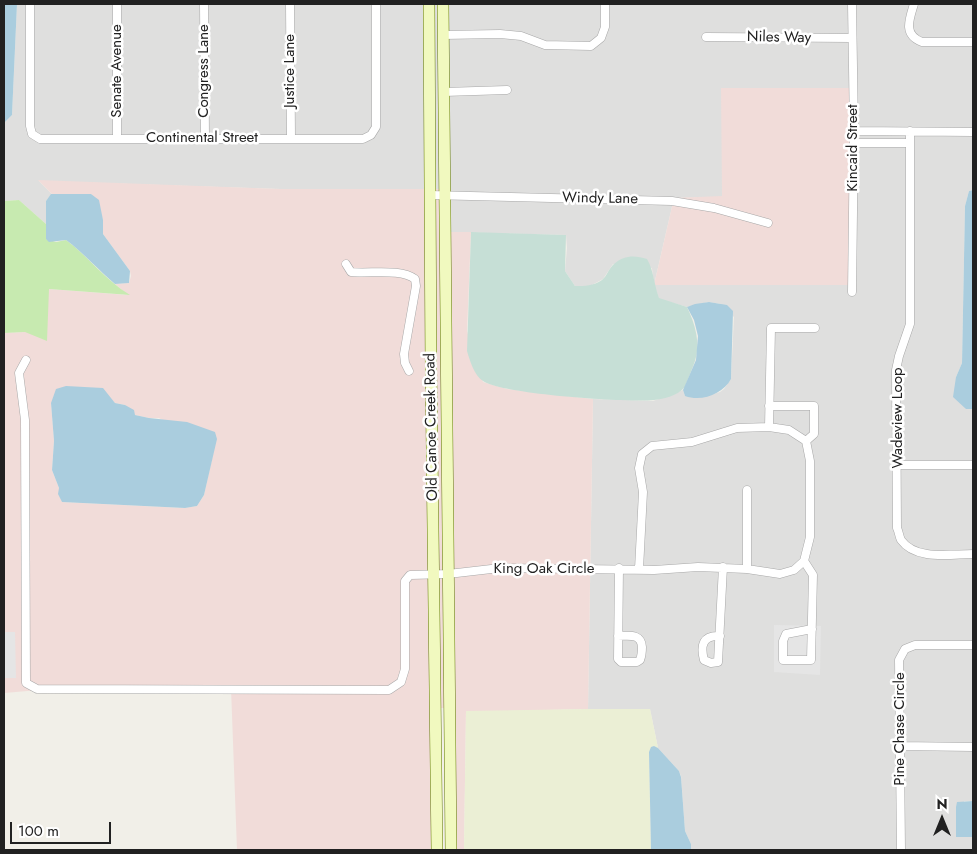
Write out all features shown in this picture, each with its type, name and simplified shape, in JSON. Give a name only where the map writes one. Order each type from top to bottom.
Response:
[{"type":"main road","name":"Old Canoe Creek Road","points":[[429,4],[437,850]]},
{"type":"main road","name":"Old Canoe Creek Road","points":[[443,4],[450,850]]},
{"type":"main road","points":[[436,712],[450,712]]},
{"type":"street","name":"Continental Street","points":[[30,4],[32,134],[40,139],[363,138],[371,135],[376,127],[376,4]]},
{"type":"street","name":"Senate Avenue","points":[[117,4],[117,139]]},
{"type":"street","name":"Congress Lane","points":[[204,4],[205,138]]},
{"type":"street","name":"Justice Lane","points":[[290,4],[291,138]]},
{"type":"street","points":[[443,35],[500,34],[521,36],[545,45],[591,46],[601,38],[605,27],[605,4]]},
{"type":"street","name":"Kincaid Street","points":[[852,4],[854,131],[852,292]]},
{"type":"street","points":[[914,4],[909,19],[909,33],[914,39],[922,42],[973,42]]},
{"type":"street","name":"Niles Way","points":[[706,37],[852,38]]},
{"type":"street","points":[[444,92],[507,90]]},
{"type":"street","points":[[854,131],[973,132]]},
{"type":"street","name":"Wadeview Loop","points":[[910,131],[910,324],[898,356],[896,370],[897,528],[901,539],[911,549],[925,554],[973,554]]},
{"type":"street","points":[[854,143],[910,143]]},
{"type":"street","name":"Windy Lane","points":[[430,195],[672,201],[714,208],[768,223]]},
{"type":"street","points":[[346,264],[351,272],[402,273],[410,275],[415,279],[416,286],[404,354],[405,363],[410,371]]},
{"type":"street","points":[[769,427],[771,328],[815,328]]},
{"type":"street","name":"King Oak Circle","points":[[26,360],[19,373],[25,420],[26,683],[37,689],[389,690],[401,682],[405,669],[405,581],[410,575],[448,574],[500,568],[639,568],[654,570],[698,566],[747,569],[780,574],[794,570],[804,561]]},
{"type":"street","points":[[769,406],[814,406],[814,434],[806,441]]},
{"type":"street","points":[[639,568],[643,492],[639,468],[642,454],[652,446],[692,442],[737,428],[769,427],[789,430],[806,441],[810,461],[810,537],[804,561],[813,575],[812,629],[811,660],[784,660],[786,634],[812,629]]},
{"type":"street","points":[[897,465],[973,465]]},
{"type":"street","points":[[747,490],[747,569]]},
{"type":"street","points":[[720,636],[714,635],[706,638],[702,643],[704,660],[711,663],[718,662],[720,636],[723,567]]},
{"type":"street","points":[[618,636],[619,568]]},
{"type":"street","name":"Pine Chase Circle","points":[[901,850],[899,660],[905,649],[915,645],[973,645]]},
{"type":"street","points":[[900,746],[973,747]]},
{"type":"shaded area","points":[[4,4],[17,4],[12,115],[4,123]]},
{"type":"shaded area","points":[[17,4],[426,4],[427,189],[280,189],[39,181],[52,194],[46,201],[46,224],[19,200],[4,201],[4,123],[12,115]]},
{"type":"shaded area","points":[[433,4],[439,4],[441,189],[434,189]]},
{"type":"shaded area","points":[[446,4],[973,4],[973,190],[969,191],[965,206],[962,363],[956,377],[966,409],[973,409],[973,801],[964,801],[956,836],[973,837],[973,850],[691,850],[691,844],[685,831],[681,776],[679,771],[658,748],[650,709],[588,709],[593,399],[653,401],[683,390],[685,396],[703,397],[720,392],[731,379],[734,317],[721,304],[708,302],[687,307],[659,299],[654,285],[652,268],[613,264],[603,279],[590,286],[575,286],[565,271],[566,235],[449,232]],"holes":[[[722,197],[654,285],[674,198]]]},
{"type":"shaded area","points":[[721,88],[852,88],[852,285],[654,285],[674,198],[722,196]]},
{"type":"shaded area","points":[[38,180],[280,189],[427,189],[434,850],[237,850],[231,688],[75,687],[4,693],[4,333],[25,332],[49,289],[128,295],[115,284],[129,283],[131,276],[130,271],[103,234],[103,220],[91,194],[52,194]],"holes":[[[106,393],[115,403],[125,405],[135,415],[159,418],[214,450],[204,495],[197,506],[184,508],[62,502],[52,470],[54,441],[51,403]]]},
{"type":"shaded area","points":[[434,189],[441,189],[446,708],[439,708]]},
{"type":"shaded area","points":[[973,190],[973,409],[966,409],[953,397],[956,377],[962,363],[965,206],[969,191]]},
{"type":"shaded area","points":[[51,194],[91,194],[99,200],[103,220],[103,234],[130,271],[129,283],[115,284],[66,240],[49,242],[46,239],[46,201]]},
{"type":"shaded area","points":[[449,232],[471,232],[467,331],[483,382],[507,389],[593,399],[588,709],[466,712],[464,850],[455,850]]},
{"type":"shaded area","points":[[471,232],[566,235],[565,271],[575,286],[599,282],[612,266],[626,257],[634,256],[647,259],[659,298],[687,307],[695,327],[697,354],[685,387],[674,395],[662,399],[640,401],[538,394],[494,386],[483,381],[475,372],[467,351]]},
{"type":"shaded area","points":[[709,302],[727,305],[733,311],[731,379],[717,393],[705,397],[692,398],[685,396],[683,390],[696,360],[698,336],[694,320],[687,307]]},
{"type":"shaded area","points":[[66,386],[103,388],[115,403],[125,405],[134,410],[135,415],[187,422],[215,432],[217,439],[204,495],[197,506],[185,508],[62,502],[52,470],[54,441],[51,403],[56,389]]},
{"type":"shaded area","points":[[774,625],[821,626],[820,675],[774,672]]},
{"type":"shaded area","points":[[4,632],[15,632],[16,678],[4,678]]},
{"type":"shaded area","points":[[654,746],[679,771],[685,831],[691,844],[691,850],[651,850],[649,752],[651,747]]},
{"type":"shaded area","points":[[973,801],[973,837],[956,837],[957,802]]},
{"type":"green space","points":[[19,200],[46,224],[46,239],[56,242],[66,240],[130,295],[49,289],[47,341],[25,332],[4,333],[4,201]]},
{"type":"green space","points":[[650,709],[658,748],[654,746],[649,752],[651,850],[464,850],[466,711]]}]
